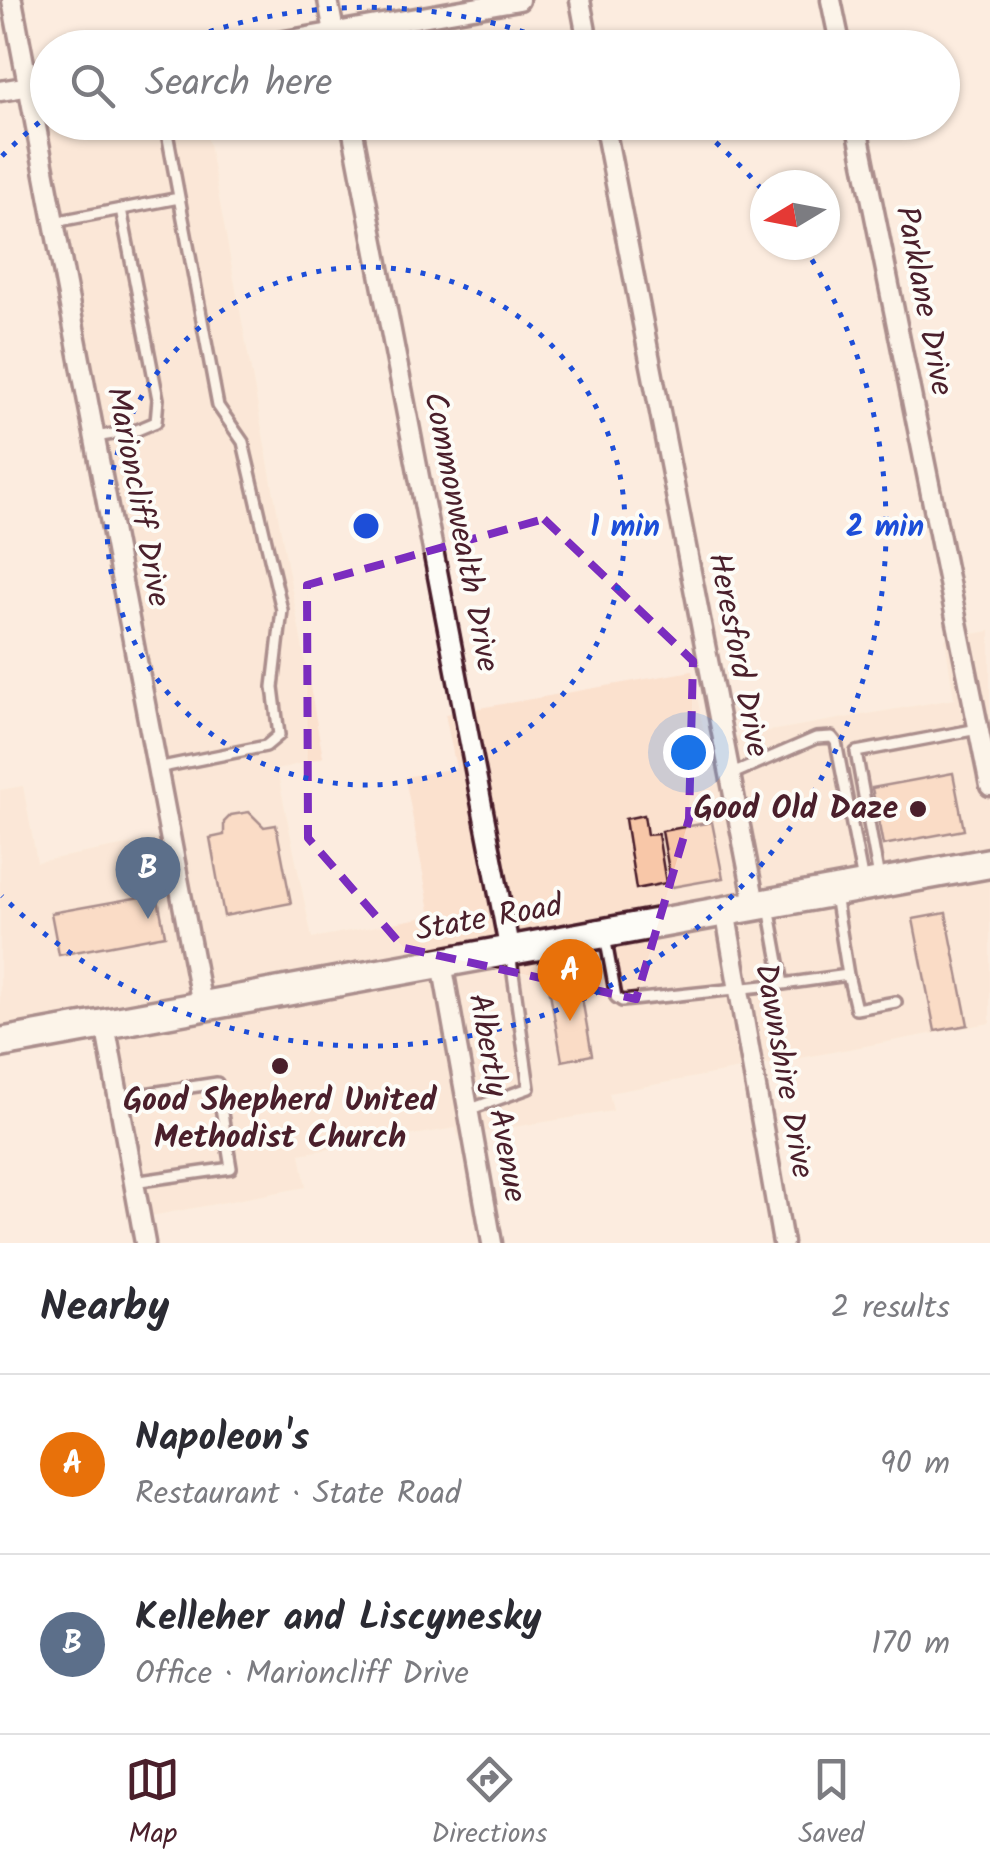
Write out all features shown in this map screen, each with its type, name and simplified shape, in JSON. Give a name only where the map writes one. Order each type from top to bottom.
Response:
[{"type":"main road","name":"State Road","points":[[0,1043],[990,863]]},
{"type":"street","name":"Marioncliff Drive","points":[[12,0],[30,59]]},
{"type":"street","points":[[328,0],[334,30]]},
{"type":"street","points":[[382,30],[519,0]]},
{"type":"street","points":[[580,0],[586,30]]},
{"type":"street","points":[[832,0],[838,30]]},
{"type":"street","points":[[0,92],[30,86]]},
{"type":"street","name":"Marioncliff Drive","points":[[44,140],[54,222],[202,1005]]},
{"type":"street","name":"Commonwealth Drive","points":[[354,140],[510,952]]},
{"type":"street","name":"Heresford Drive","points":[[607,140],[730,775],[762,903]]},
{"type":"street","name":"Parklane Drive","points":[[860,140],[990,786]]},
{"type":"street","name":"Dawnshire Drive","points":[[725,910],[782,1243]]},
{"type":"street","name":"Albertly Avenue","points":[[442,963],[492,1243]]},
{"type":"street","points":[[104,1024],[145,1243]]},
{"type":"lane","points":[[158,768],[266,746],[279,736],[274,688],[282,610],[243,442],[218,406],[168,140]]},
{"type":"lane","points":[[54,222],[179,198]]},
{"type":"lane","points":[[95,436],[137,430],[156,422],[158,399],[121,209]]},
{"type":"lane","points":[[872,884],[856,752],[978,728]]},
{"type":"lane","points":[[730,775],[816,738],[832,738],[872,884]]},
{"type":"lane","points":[[834,890],[856,1009],[896,1002]]},
{"type":"lane","points":[[762,903],[782,984]]},
{"type":"lane","points":[[604,933],[616,997],[622,1001],[848,974]]},
{"type":"lane","points":[[468,1110],[529,1088],[510,952]]},
{"type":"lane","points":[[118,1098],[217,1082],[231,1168],[134,1182]]},
{"type":"highlighted area","points":[[544,519],[693,661],[689,819],[636,999],[404,948],[308,838],[307,585]]},
{"type":"shaded area","points":[[39,140],[208,140],[323,757],[277,770],[312,938],[431,916],[405,777],[456,768],[445,714],[692,671],[706,742],[954,699],[945,639],[990,631],[990,1023],[609,1093],[613,1111],[458,1136],[456,1128],[300,1154],[306,1187],[151,1216],[118,1037],[0,1058],[0,790],[23,786],[37,862],[169,837]]},
{"type":"building","name":"Good Old Daze","points":[[953,773],[964,830],[883,845],[872,788]]},
{"type":"building","points":[[249,812],[264,827],[276,825],[291,903],[224,916],[210,838],[224,835],[224,822],[231,815]]},
{"type":"building","points":[[644,815],[647,835],[658,834],[666,883],[636,889],[625,819]]},
{"type":"building","points":[[712,822],[723,878],[672,887],[662,831]]},
{"type":"building","points":[[157,894],[165,935],[59,955],[51,913]]},
{"type":"building","points":[[946,913],[968,1025],[935,1031],[913,919]]},
{"type":"building","points":[[579,981],[592,1055],[562,1061],[549,987]]},
{"type":"place","name":"Good Old Daze","points":[[918,809]]},
{"type":"place","name":"Kelleher and Liscynesky","points":[[148,919]]},
{"type":"place","name":"Napoleon's","points":[[570,1021]]},
{"type":"place","name":"Good Shepherd United Methodist Church","points":[[280,1066]]}]
